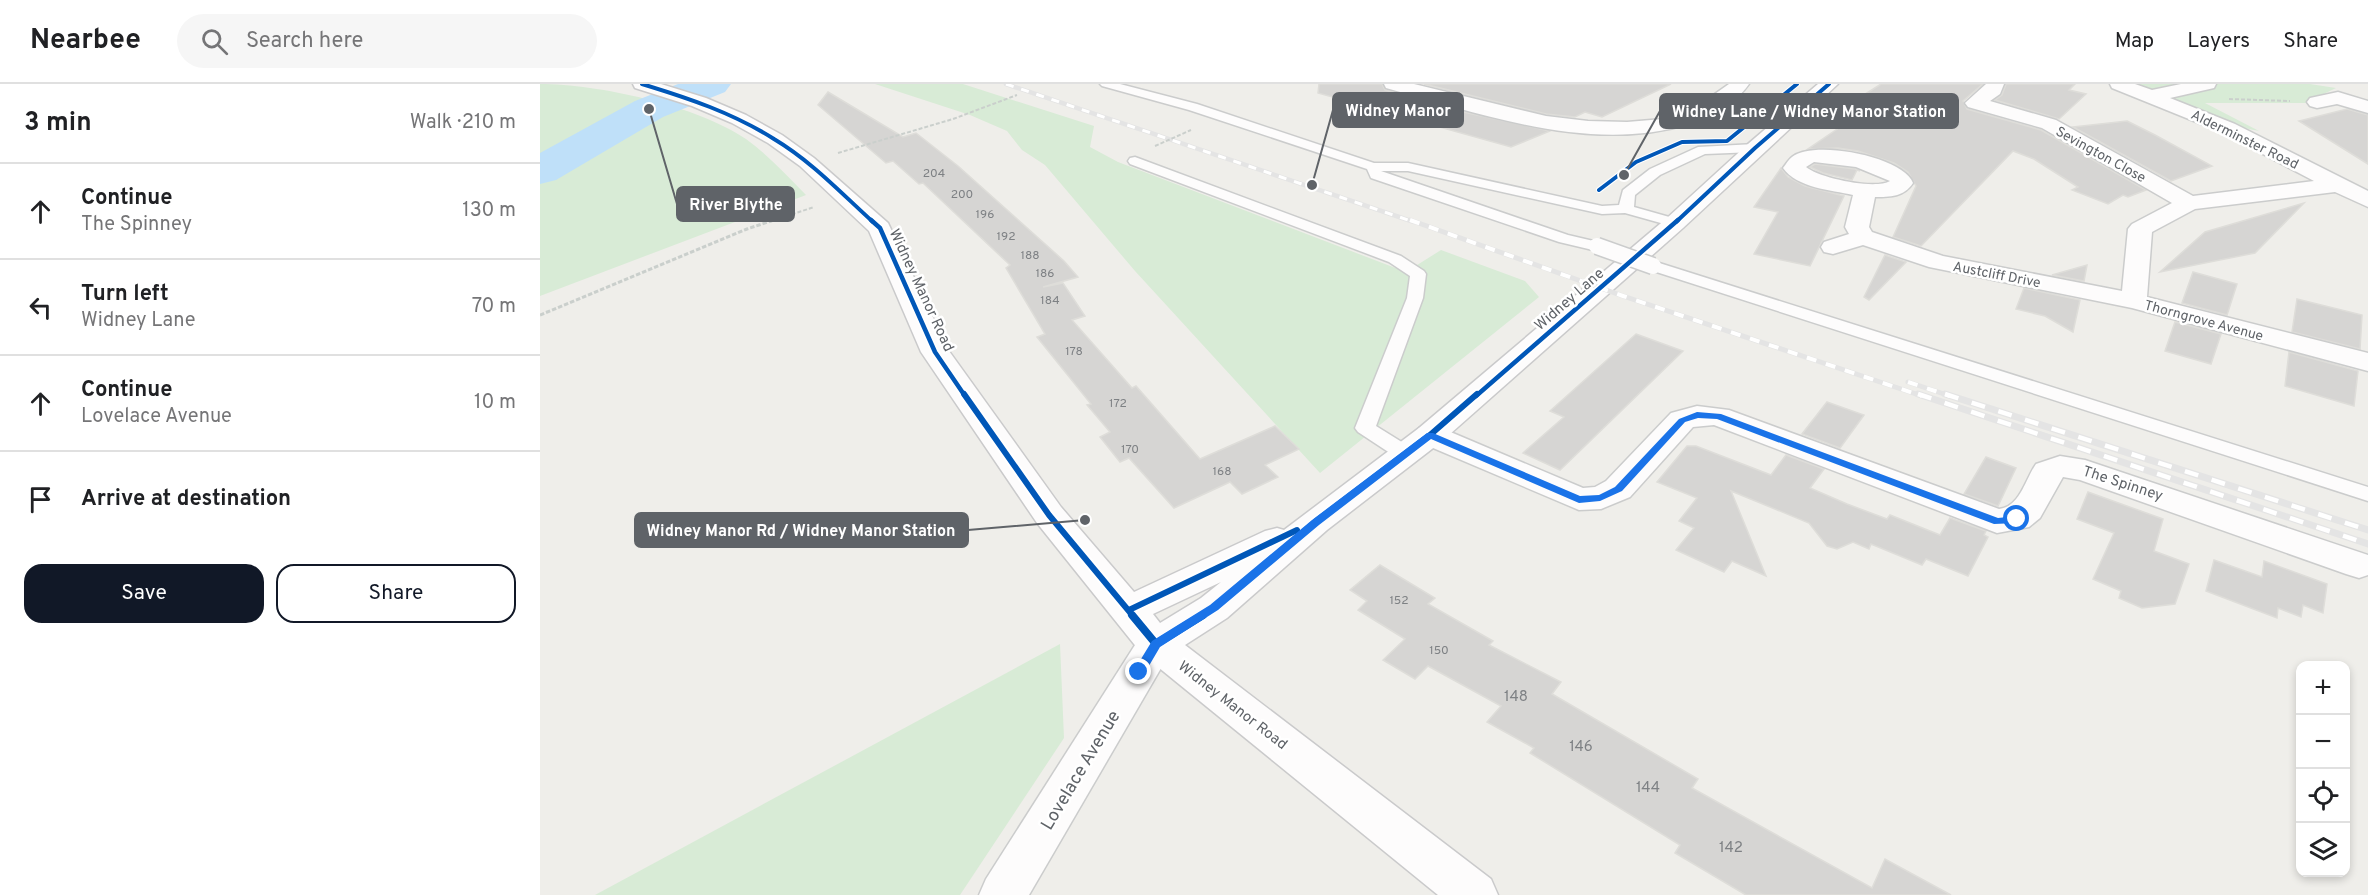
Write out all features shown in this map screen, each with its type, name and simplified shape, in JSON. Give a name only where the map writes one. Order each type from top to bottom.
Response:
[{"type":"street","name":"Widney Manor Road","points":[[642,84],[688,97],[739,119],[775,139],[807,162],[880,228],[935,352],[1049,515],[1156,644],[1474,895]]},
{"type":"street","points":[[1393,84],[1555,124],[1627,128],[1679,120],[1700,113],[1740,84]]},
{"type":"street","name":"Widney Lane","points":[[1156,644],[1214,608],[1315,522],[1418,445],[1675,223],[1755,148],[1829,84]]},
{"type":"street","name":"Sevington Close","points":[[1995,84],[1993,90],[1968,108],[2049,124],[2189,203]]},
{"type":"street","name":"Alderminster Road","points":[[2119,84],[2228,128],[2368,200]]},
{"type":"street","points":[[2152,96],[2207,84]]},
{"type":"street","points":[[2317,102],[2340,94],[2368,106]]},
{"type":"street","name":"Thorngrove Avenue","points":[[2336,185],[2189,203],[2140,229],[2134,301],[2368,362]]},
{"type":"street","points":[[1833,247],[1863,237],[1857,227],[1865,191]]},
{"type":"street","name":"Austcliff Drive","points":[[1863,237],[1938,262],[2134,301]]},
{"type":"street","name":"The Spinney","points":[[1418,445],[1579,499],[1600,498],[1618,489],[1682,420],[1697,415],[1718,416],[1998,521],[2017,519],[2028,510],[2047,471],[2060,466],[2085,470],[2359,565]]},
{"type":"street","name":"Widney Lane","points":[[1129,610],[1315,522]]},
{"type":"street","name":"Widney Lane","points":[[1198,678],[1197,653],[1214,608]]},
{"type":"street","name":"Lovelace Avenue","points":[[1003,895],[1156,644]]},
{"type":"lane","points":[[1106,84],[1193,107],[1373,167],[1408,167],[1602,210],[1626,210],[1675,223]]},
{"type":"lane","points":[[1569,201],[1628,193],[1655,172],[1703,150],[1755,148]]},
{"type":"lane","points":[[1135,161],[1395,260],[1418,274],[1415,298],[1365,428],[1418,445]]},
{"type":"lane","points":[[1373,167],[1376,175],[1564,239],[1597,246],[1653,266],[2368,494]]},
{"type":"lane","points":[[1626,210],[1628,193]]},
{"type":"path","points":[[2175,90],[2214,98],[2317,102]]},
{"type":"path","points":[[807,162],[953,120],[1017,95]]},
{"type":"path","points":[[1155,146],[1191,130]]},
{"type":"path","points":[[540,315],[747,229],[846,197]]},
{"type":"green space","points":[[540,84],[618,93],[647,99],[702,116],[746,139],[806,195],[540,296]]},
{"type":"green space","points":[[875,84],[963,84],[1094,126],[1090,147],[1118,162],[1406,272],[1441,250],[1525,281],[1539,297],[1320,473],[1135,271],[1045,165],[1022,150],[1007,131],[970,115]]},
{"type":"green space","points":[[2133,84],[2310,84],[2336,88],[2305,103],[2205,103],[2259,131],[2244,128]]},
{"type":"green space","points":[[1060,644],[1064,738],[960,895],[595,895]]},
{"type":"building","points":[[1319,84],[1382,84],[1385,90],[1459,111],[1550,131],[1511,147],[1318,93]]},
{"type":"building","points":[[1424,84],[1671,84],[1602,117],[1585,112],[1575,117],[1546,114]]},
{"type":"building","points":[[1881,84],[1983,84],[1963,101],[1967,109],[2041,130],[2146,190],[2128,197],[2123,195],[2108,204],[2072,190],[2078,187],[2034,159],[2013,151],[1921,246],[1893,237],[1916,186],[1908,172],[1894,163],[1858,151],[1838,148],[1808,149],[1868,108],[1851,103]]},
{"type":"building","points":[[2006,84],[2075,84],[2069,90],[2086,94],[2059,119],[1995,100],[2002,95]]},
{"type":"building","points":[[828,92],[903,137],[916,133],[958,166],[1064,261],[1078,277],[1043,287],[1063,283],[1085,316],[1072,320],[1132,388],[1136,386],[1200,459],[1275,426],[1299,449],[1265,465],[1278,477],[1242,494],[1230,482],[1174,508],[1129,458],[1120,462],[1100,437],[1110,432],[1087,405],[1091,404],[1037,337],[1045,334],[1006,268],[1010,265],[923,183],[919,184],[893,161],[886,163],[818,105]]},
{"type":"building","points":[[2347,109],[2368,115],[2368,164],[2299,121]]},
{"type":"building","points":[[2127,121],[2212,166],[2171,181],[2073,127]]},
{"type":"building","points":[[1815,164],[1855,169],[1860,171],[1857,170],[1852,180],[1823,173],[1810,167]]},
{"type":"building","points":[[1781,168],[1788,177],[1805,186],[1844,196],[1810,266],[1754,254],[1778,212],[1754,207]]},
{"type":"building","points":[[2304,203],[2255,253],[2160,272],[2205,232]]},
{"type":"building","points":[[1885,255],[1906,262],[1869,300],[1864,297]]},
{"type":"building","points":[[2087,265],[2084,281],[2052,275]]},
{"type":"building","points":[[2193,272],[2237,284],[2227,315],[2182,303]]},
{"type":"building","points":[[2024,288],[2080,300],[2073,332],[2045,316],[2016,309]]},
{"type":"building","points":[[2297,299],[2362,315],[2360,349],[2292,332]]},
{"type":"building","points":[[2175,322],[2221,334],[2211,364],[2165,351]]},
{"type":"building","points":[[1636,334],[1683,351],[1560,470],[1523,453],[1564,417],[1550,411]]},
{"type":"building","points":[[2289,352],[2358,371],[2354,406],[2285,386]]},
{"type":"building","points":[[1827,402],[1864,415],[1840,448],[1802,434]]},
{"type":"building","points":[[1687,446],[1696,446],[1771,475],[1786,455],[1824,469],[1810,488],[1847,504],[1887,519],[1890,515],[1940,535],[1950,518],[1986,531],[1984,535],[1988,537],[1968,576],[1926,559],[1922,565],[1871,544],[1869,549],[1853,542],[1837,549],[1827,546],[1809,523],[1731,491],[1766,576],[1732,561],[1724,572],[1676,550],[1694,528],[1679,521],[1697,498],[1657,482]]},
{"type":"building","points":[[1986,457],[2016,468],[1998,506],[1964,494]]},
{"type":"building","points":[[2088,492],[2163,519],[2154,551],[2189,564],[2175,604],[2142,608],[2119,598],[2121,591],[2093,579],[2114,533],[2077,519]]},
{"type":"building","points":[[2214,560],[2262,577],[2264,561],[2327,584],[2323,613],[2303,605],[2301,617],[2278,608],[2277,618],[2206,591]]},
{"type":"building","points":[[1380,565],[1435,598],[1428,604],[1493,641],[1489,645],[1561,682],[1552,694],[1698,779],[1692,788],[1872,888],[1885,859],[1951,895],[1746,895],[1675,853],[1680,845],[1530,753],[1534,748],[1487,722],[1501,706],[1428,666],[1415,679],[1383,660],[1405,639],[1358,610],[1367,601],[1350,590]]},
{"type":"waterway","points":[[540,171],[649,109],[712,84]]},
{"type":"railway","points":[[1006,84],[1414,222]]},
{"type":"railway","points":[[1410,220],[1623,296],[1922,396]]},
{"type":"railway","points":[[1908,382],[1950,396]]},
{"type":"railway","points":[[1918,394],[2368,544]]},
{"type":"railway","points":[[1945,394],[2368,530]]},
{"type":"cycle path","points":[[642,84],[699,102],[739,119],[775,139],[807,162],[880,228],[935,352],[1049,515],[1156,644],[1214,608],[1315,522],[1430,435],[1675,223],[1755,148],[1829,84]]},
{"type":"cycle path","points":[[1599,190],[1636,162],[1682,142],[1727,141],[1797,84]]},
{"type":"cycle path","points":[[1129,610],[1297,530]]},
{"type":"place","name":"River Blythe","points":[[649,109]]},
{"type":"place","name":"Widney Lane / Widney Manor Station","points":[[1624,175]]},
{"type":"place","name":"Widney Manor","points":[[1312,185]]},
{"type":"place","name":"Widney Manor Rd / Widney Manor Station","points":[[1085,520]]},
{"type":"route","points":[[1139,672],[1156,644],[1214,608],[1315,522],[1430,435],[1557,492],[1579,499],[1600,498],[1618,489],[1682,420],[1697,415],[1718,416],[1998,521],[2017,519]]}]
